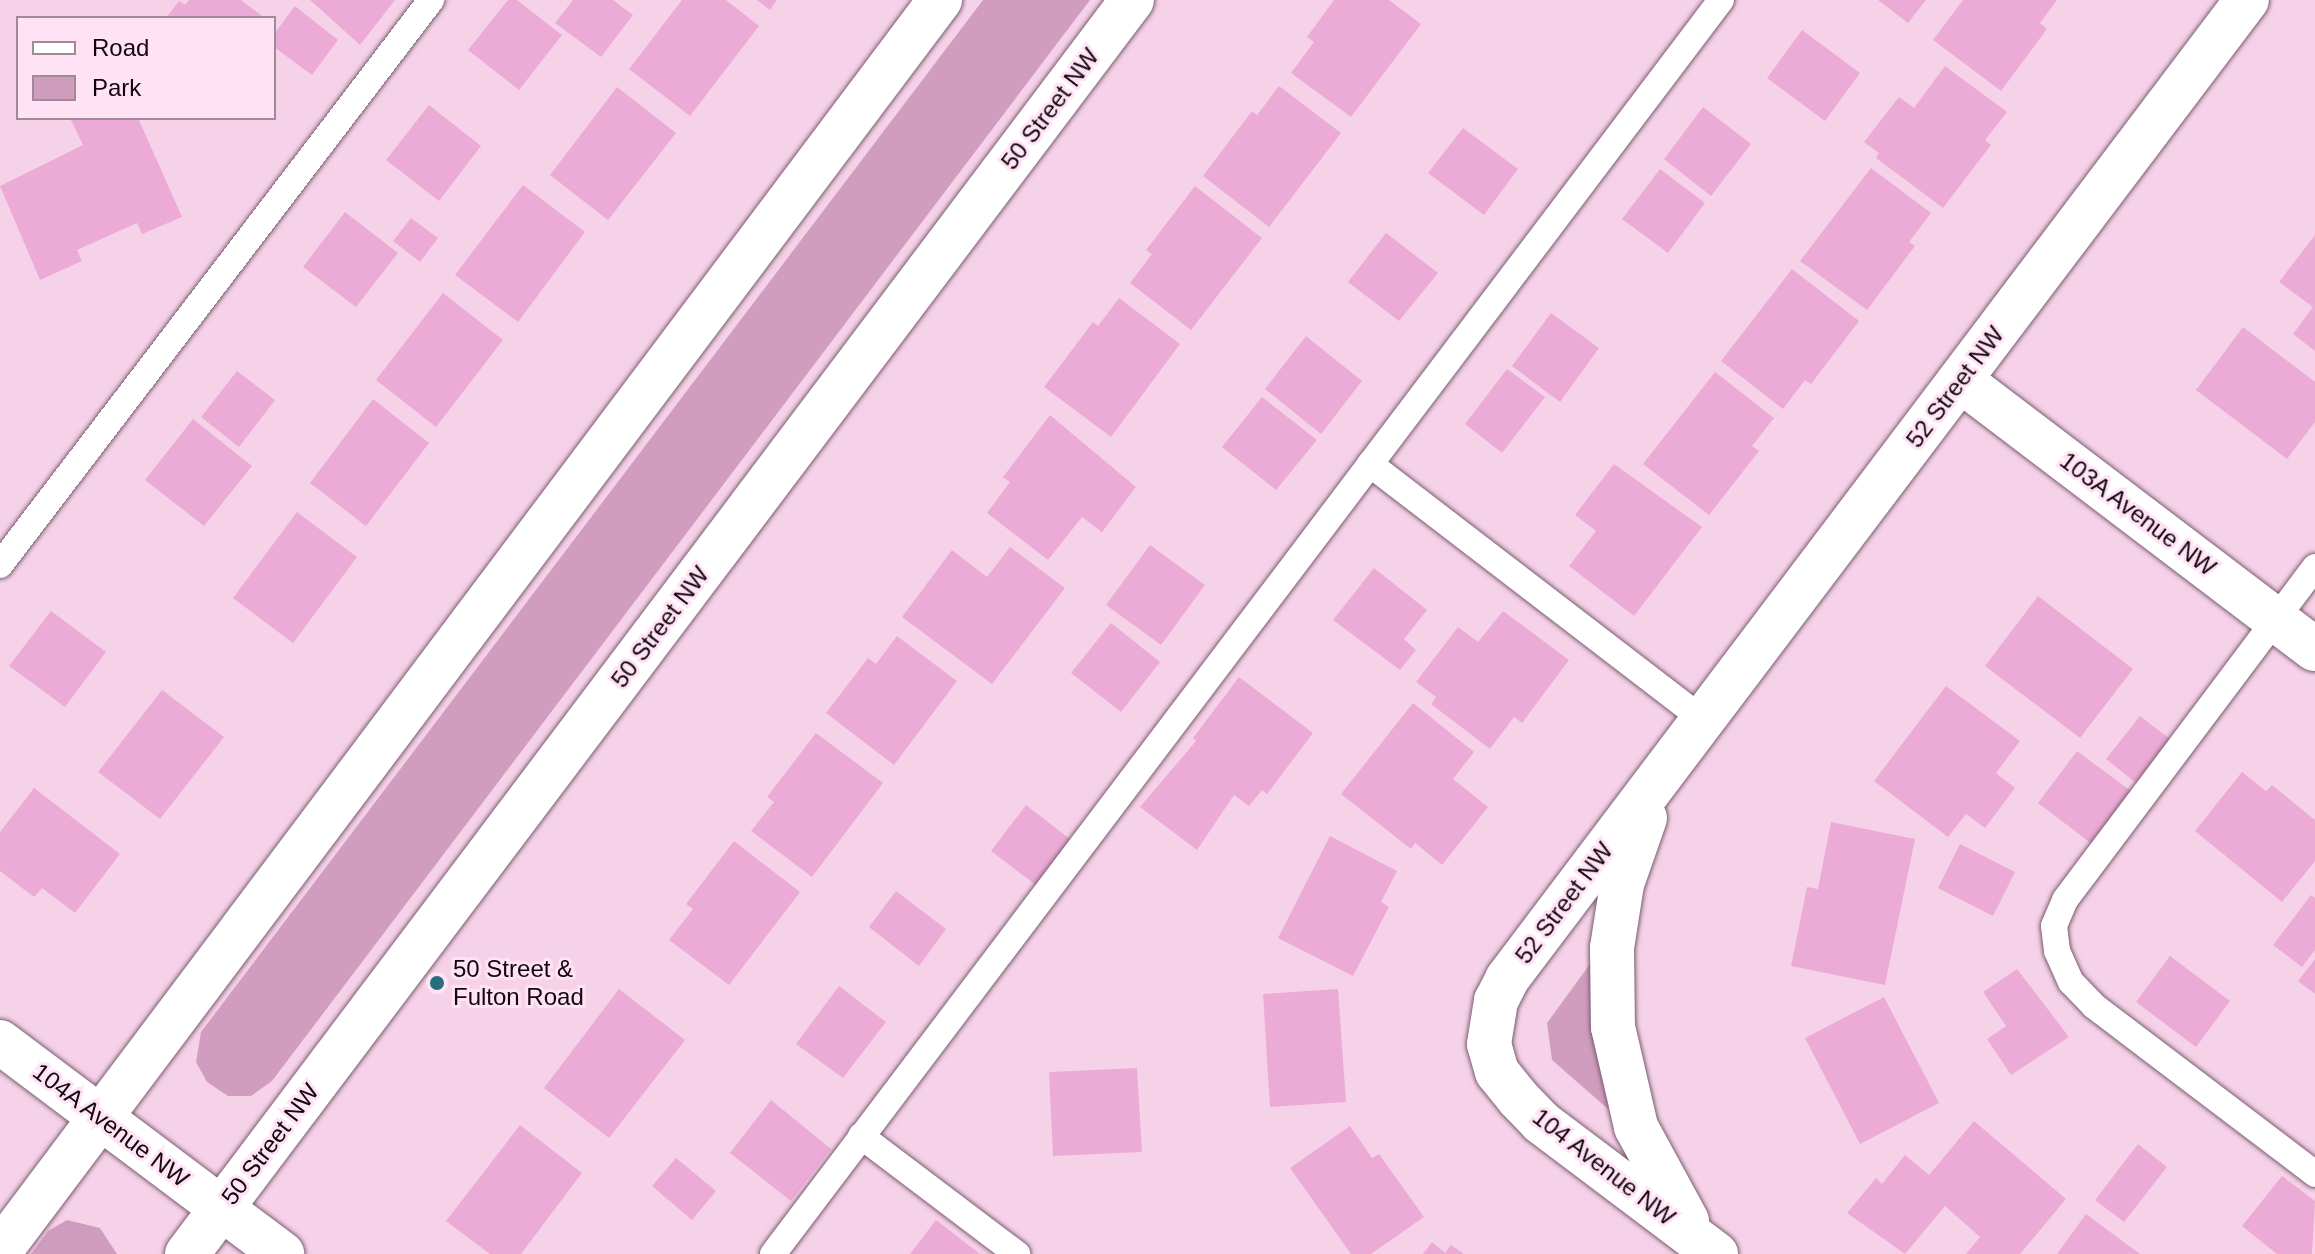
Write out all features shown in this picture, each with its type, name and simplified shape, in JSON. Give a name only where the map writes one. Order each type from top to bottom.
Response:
[{"type":"main road","points":[[0,1251],[940,0]]},
{"type":"main road","name":"50 Street NW","points":[[187,1254],[1132,0]]},
{"type":"main road","name":"52 Street NW","points":[[1489,1044],[1496,1001],[1507,979],[2247,0]]},
{"type":"main road","name":"103A Avenue NW","points":[[1960,380],[2315,649]]},
{"type":"main road","name":"52 Street NW","points":[[1613,1027],[1612,948],[1622,884],[1664,773]]},
{"type":"main road","name":"104 Avenue NW","points":[[1613,1027],[1636,1127],[1661,1181],[1709,1248]]},
{"type":"main road","name":"104A Avenue NW","points":[[0,1042],[282,1254]]},
{"type":"main road","name":"104 Avenue NW","points":[[1489,1044],[1497,1072],[1541,1122],[1709,1248]]},
{"type":"lane","points":[[4,553],[431,0]]},
{"type":"lane","points":[[773,1254],[1721,0]]},
{"type":"lane","points":[[1370,464],[1704,720]]},
{"type":"lane","points":[[2315,567],[2065,900],[2054,926],[2057,951],[2071,982],[2094,1006],[2315,1174]]},
{"type":"lane","points":[[861,1136],[1017,1254]]},
{"type":"green space","points":[[983,0],[1090,0],[272,1081],[251,1096],[228,1096],[207,1082],[196,1062],[201,1032]]},
{"type":"green space","points":[[1590,964],[1603,976],[1612,1102],[1608,1109],[1552,1060],[1547,1023]]},
{"type":"green space","points":[[67,1220],[100,1228],[117,1254],[31,1254],[48,1231]]},
{"type":"building","points":[[189,0],[241,0],[262,16],[168,16],[179,1],[185,5]]},
{"type":"building","points":[[310,0],[395,0],[360,45]]},
{"type":"building","points":[[508,0],[517,0],[562,35],[519,90],[468,50]]},
{"type":"building","points":[[573,0],[613,0],[633,15],[601,57],[555,23]]},
{"type":"building","points":[[682,0],[726,0],[759,26],[690,116],[629,69]]},
{"type":"building","points":[[757,0],[777,0],[770,10]]},
{"type":"building","points":[[1334,0],[1389,0],[1421,24],[1351,117],[1291,73],[1314,42],[1307,37]]},
{"type":"building","points":[[1878,0],[1926,0],[1908,23]]},
{"type":"building","points":[[1963,0],[2057,0],[2040,23],[2047,29],[2001,91],[1933,40]]},
{"type":"building","points":[[295,6],[338,40],[312,75],[276,48],[276,31]]},
{"type":"building","points":[[1802,30],[1860,73],[1825,121],[1767,78]]},
{"type":"building","points":[[1945,66],[2007,112],[1985,140],[1991,145],[1943,208],[1876,158],[1879,153],[1864,142],[1899,97],[1914,108]]},
{"type":"building","points":[[1279,86],[1341,133],[1269,227],[1203,176],[1252,111],[1257,115]]},
{"type":"building","points":[[617,87],[676,133],[608,220],[550,175]]},
{"type":"building","points":[[429,105],[481,146],[439,201],[386,160]]},
{"type":"building","points":[[1703,107],[1751,144],[1711,196],[1664,159]]},
{"type":"building","points":[[71,120],[139,120],[182,217],[142,234],[137,223],[77,250],[82,261],[40,280],[0,186],[83,145]]},
{"type":"building","points":[[1463,128],[1518,169],[1484,215],[1428,173]]},
{"type":"building","points":[[1871,168],[1931,213],[1909,242],[1915,246],[1867,310],[1800,261]]},
{"type":"building","points":[[1660,169],[1705,203],[1668,253],[1622,219]]},
{"type":"building","points":[[523,185],[585,232],[518,322],[455,275]]},
{"type":"building","points":[[1195,186],[1262,238],[1191,330],[1130,283],[1152,254],[1146,250]]},
{"type":"building","points":[[345,212],[398,253],[356,307],[303,267]]},
{"type":"building","points":[[411,218],[438,238],[420,262],[393,241]]},
{"type":"building","points":[[1386,233],[1438,273],[1399,321],[1348,282]]},
{"type":"building","points":[[2315,235],[2315,351],[2293,334],[2313,307],[2279,282]]},
{"type":"building","points":[[1792,269],[1859,321],[1811,384],[1805,380],[1783,409],[1721,361]]},
{"type":"building","points":[[443,293],[503,340],[436,427],[376,380]]},
{"type":"building","points":[[1119,298],[1180,344],[1111,437],[1044,387],[1093,322],[1098,326]]},
{"type":"building","points":[[1551,313],[1599,348],[1560,402],[1512,366]]},
{"type":"building","points":[[2243,327],[2315,382],[2315,422],[2287,459],[2196,390]]},
{"type":"building","points":[[1306,336],[1362,381],[1321,434],[1265,389]]},
{"type":"building","points":[[1507,369],[1545,397],[1502,453],[1465,424]]},
{"type":"building","points":[[237,371],[275,400],[239,447],[201,417]]},
{"type":"building","points":[[1715,372],[1774,418],[1752,446],[1759,451],[1709,515],[1643,464]]},
{"type":"building","points":[[1262,397],[1317,440],[1276,490],[1222,447]]},
{"type":"building","points":[[373,399],[429,443],[366,526],[310,483]]},
{"type":"building","points":[[1050,415],[1136,487],[1102,532],[1082,517],[1048,560],[987,513],[1010,482],[1003,477]]},
{"type":"building","points":[[193,419],[252,466],[204,526],[145,480]]},
{"type":"building","points":[[1614,464],[1702,527],[1634,616],[1569,566],[1596,531],[1575,515]]},
{"type":"building","points":[[297,512],[357,557],[293,643],[233,598]]},
{"type":"building","points":[[1150,545],[1205,585],[1161,645],[1106,605]]},
{"type":"building","points":[[1010,547],[1065,588],[992,684],[902,617],[952,550],[987,577]]},
{"type":"building","points":[[1374,568],[1427,610],[1404,639],[1416,650],[1400,670],[1333,620]]},
{"type":"building","points":[[2038,596],[2133,669],[2080,738],[1985,666]]},
{"type":"building","points":[[51,611],[106,652],[65,707],[9,666]]},
{"type":"building","points":[[1503,611],[1569,660],[1522,723],[1514,717],[1490,749],[1431,704],[1436,697],[1416,682],[1458,627],[1478,642]]},
{"type":"building","points":[[1111,623],[1160,662],[1121,712],[1071,673]]},
{"type":"building","points":[[897,636],[957,681],[894,765],[826,713],[868,658],[876,664]]},
{"type":"building","points":[[1239,677],[1313,733],[1267,794],[1262,790],[1249,806],[1234,795],[1197,850],[1140,807],[1196,741],[1193,738]]},
{"type":"building","points":[[1946,686],[2020,741],[1996,773],[2015,788],[1985,828],[1966,814],[1948,837],[1874,781]]},
{"type":"building","points":[[162,690],[224,737],[160,819],[98,772]]},
{"type":"building","points":[[1413,703],[1474,752],[1453,779],[1488,807],[1442,865],[1415,843],[1411,849],[1341,794]]},
{"type":"building","points":[[2140,716],[2174,742],[2140,786],[2106,759]]},
{"type":"building","points":[[816,733],[883,783],[812,877],[751,831],[774,802],[767,797]]},
{"type":"building","points":[[2077,751],[2131,791],[2092,844],[2038,803]]},
{"type":"building","points":[[2242,772],[2266,791],[2272,785],[2315,820],[2315,861],[2282,902],[2195,831]]},
{"type":"building","points":[[34,788],[120,854],[75,913],[42,888],[34,897],[0,871],[0,832]]},
{"type":"building","points":[[1026,805],[1071,840],[1037,886],[991,851]]},
{"type":"building","points":[[1831,822],[1915,839],[1885,985],[1791,966],[1807,887],[1818,889]]},
{"type":"building","points":[[1330,836],[1397,871],[1381,902],[1389,907],[1353,976],[1278,938]]},
{"type":"building","points":[[734,841],[800,892],[729,985],[669,940],[693,909],[686,904]]},
{"type":"building","points":[[1960,844],[2015,872],[1993,916],[1938,888]]},
{"type":"building","points":[[896,891],[946,929],[919,966],[869,927]]},
{"type":"building","points":[[2311,895],[2315,898],[2315,950],[2302,967],[2273,945]]},
{"type":"building","points":[[2170,956],[2230,1001],[2196,1047],[2136,1002]]},
{"type":"building","points":[[2315,959],[2315,994],[2298,981]]},
{"type":"building","points":[[2017,969],[2069,1037],[2011,1075],[1987,1039],[2006,1026],[1983,992]]},
{"type":"building","points":[[839,986],[886,1022],[843,1078],[796,1044]]},
{"type":"building","points":[[619,989],[685,1040],[609,1138],[544,1088]]},
{"type":"building","points":[[1338,989],[1346,1102],[1270,1107],[1263,994]]},
{"type":"building","points":[[1884,997],[1939,1103],[1860,1144],[1805,1038]]},
{"type":"building","points":[[1137,1068],[1142,1152],[1053,1156],[1049,1072]]},
{"type":"building","points":[[771,1100],[831,1149],[791,1201],[730,1153]]},
{"type":"building","points":[[1974,1121],[2066,1199],[2020,1254],[1966,1254],[1980,1237],[1945,1206],[1905,1254],[1847,1213],[1876,1178],[1882,1184],[1905,1155],[1929,1175]]},
{"type":"building","points":[[520,1125],[582,1173],[521,1254],[490,1254],[446,1221]]},
{"type":"building","points":[[1350,1126],[1372,1158],[1379,1154],[1424,1217],[1371,1254],[1351,1254],[1290,1168]]},
{"type":"building","points":[[2138,1144],[2167,1167],[2124,1222],[2095,1200]]},
{"type":"building","points":[[676,1158],[716,1191],[692,1220],[652,1186]]},
{"type":"building","points":[[2282,1176],[2315,1201],[2312,1254],[2277,1254],[2242,1226]]},
{"type":"building","points":[[2086,1214],[2140,1254],[2057,1254]]},
{"type":"building","points":[[936,1220],[980,1254],[910,1254]]},
{"type":"building","points":[[1432,1242],[1445,1253],[1451,1245],[1464,1254],[1423,1254]]},
{"type":"place","name":"50 Street & Fulton Road","points":[[437,983]]}]
